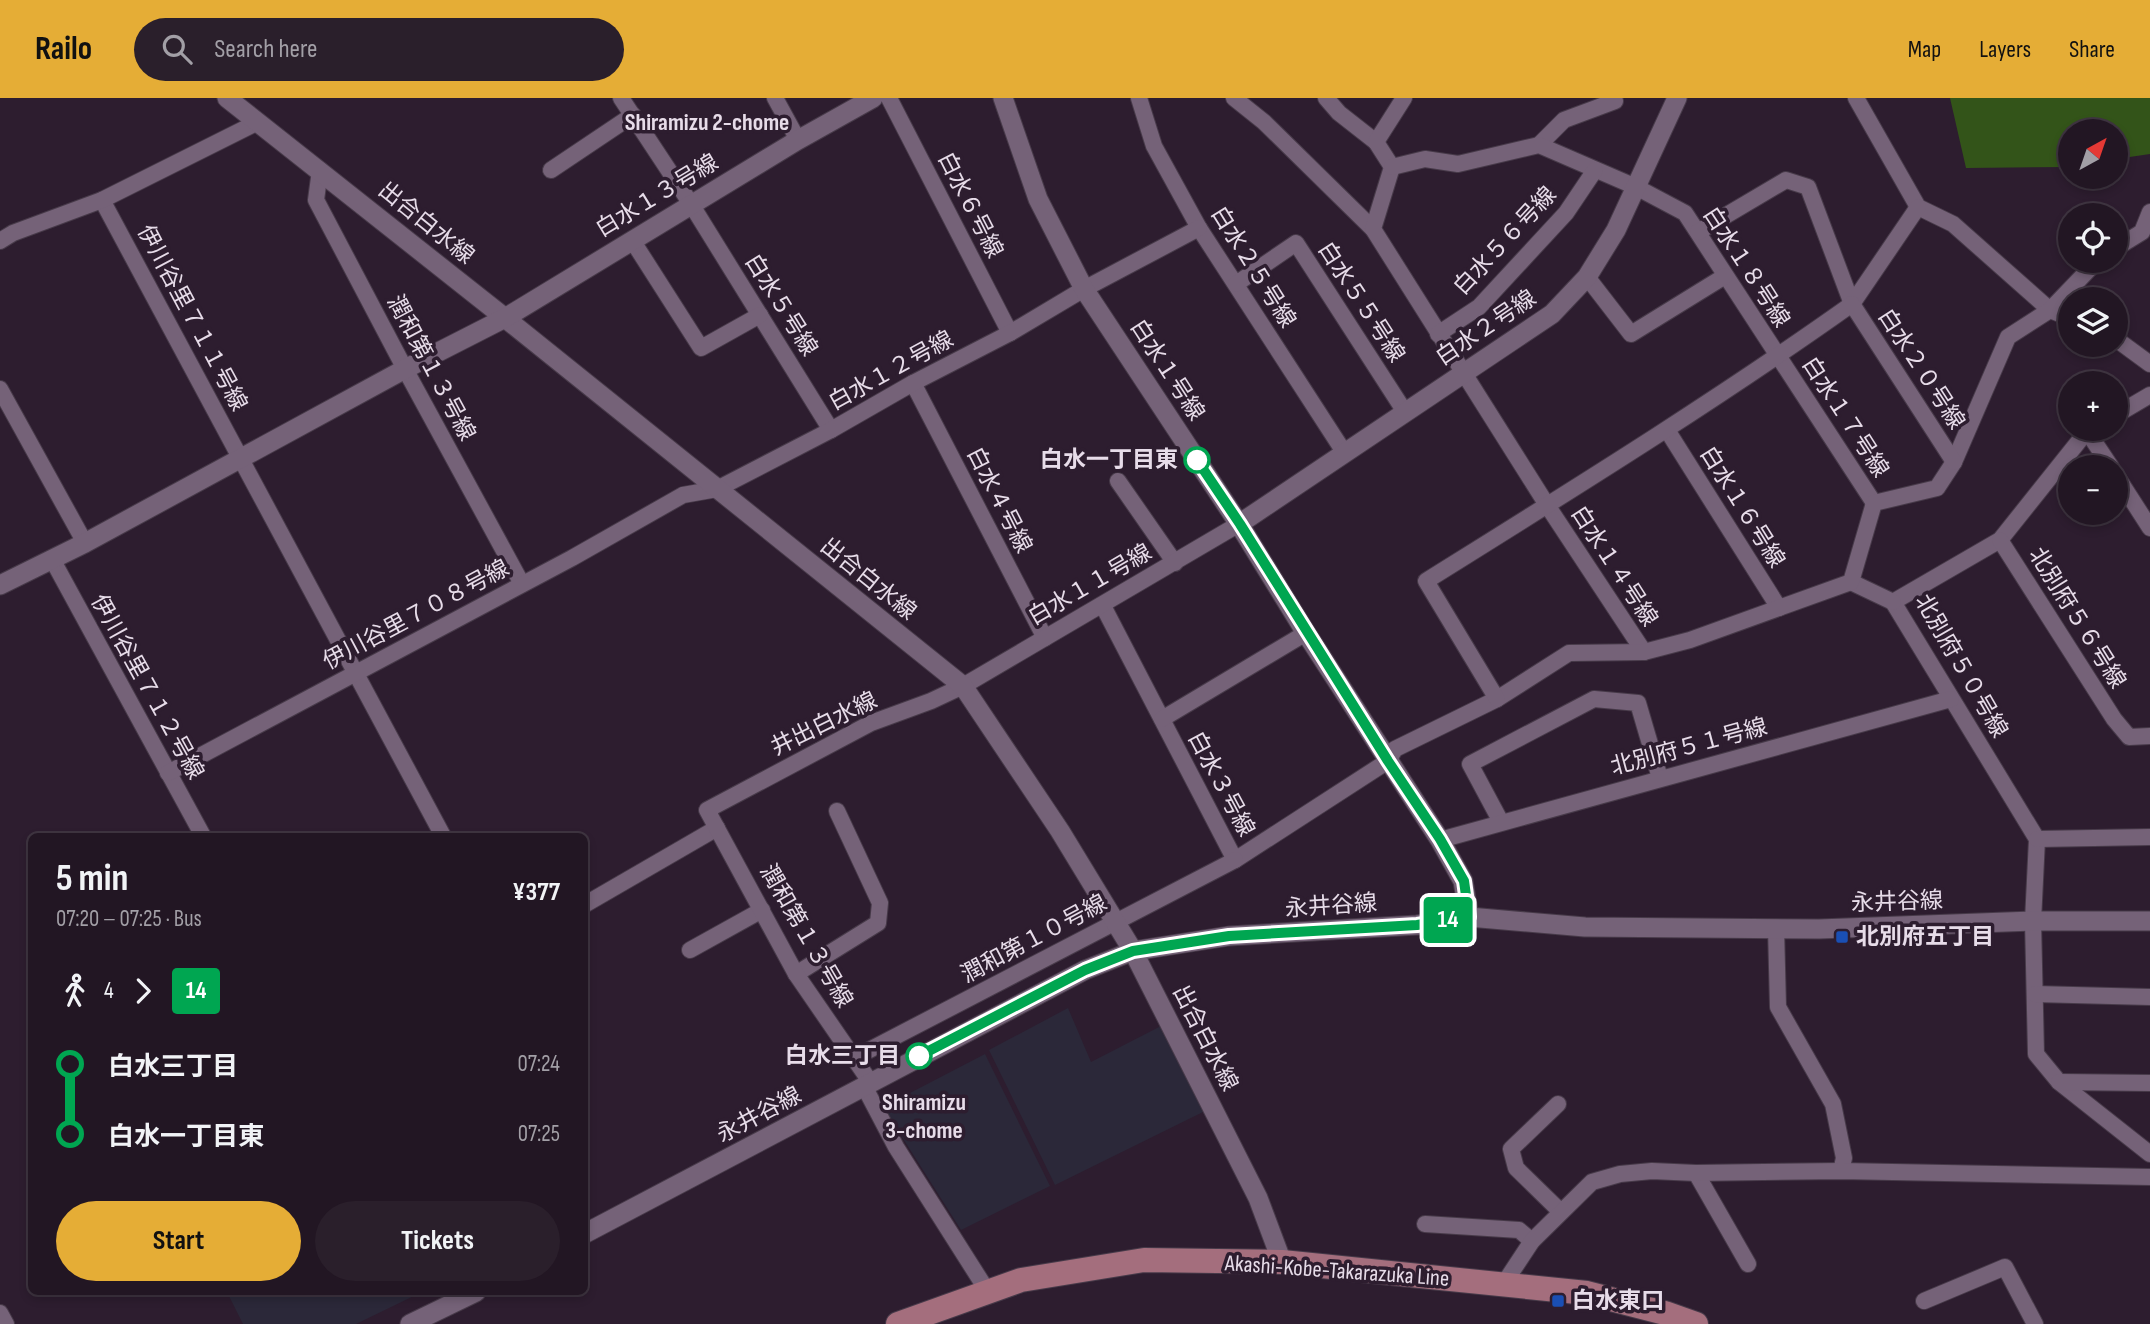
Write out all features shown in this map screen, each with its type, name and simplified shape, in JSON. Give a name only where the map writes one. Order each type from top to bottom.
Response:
[{"type":"main road","name":"Akashi-Kobe-Takarazuka Line","points":[[898,1324],[1021,1280],[1144,1260],[1282,1262],[1587,1293],[1665,1313],[1696,1324]]},
{"type":"street","name":"出合白水線","points":[[227,98],[963,686],[1060,831],[1133,951],[1258,1198],[1282,1262]]},
{"type":"street","name":"白水５号線","points":[[621,98],[691,204],[831,430]]},
{"type":"street","points":[[775,98],[798,139]]},
{"type":"street","name":"白水１３号線","points":[[0,585],[85,543],[405,369],[505,318],[798,139],[873,98]]},
{"type":"street","name":"白水６号線","points":[[889,98],[1010,333]]},
{"type":"street","name":"白水１号線","points":[[1003,98],[1038,199],[1084,289],[1240,524],[1306,633],[1440,839],[1464,881],[1469,917]]},
{"type":"street","name":"白水２５号線","points":[[1139,98],[1154,146],[1199,228],[1344,452]]},
{"type":"street","name":"白水１４号線","points":[[1234,98],[1264,121],[1373,229],[1463,374],[1644,652]]},
{"type":"street","points":[[1326,98],[1339,113],[1376,142],[1392,167],[1373,229]]},
{"type":"street","points":[[1376,142],[1404,98]]},
{"type":"street","points":[[1392,167],[1425,159],[1458,164],[1539,145],[1564,120],[1615,101],[1614,98]]},
{"type":"street","name":"白水２号線","points":[[1240,524],[1552,314],[1587,277],[1616,230],[1677,98]]},
{"type":"street","points":[[1856,98],[1918,206],[1953,224],[2050,310],[2058,313]]},
{"type":"street","points":[[551,170],[633,116]]},
{"type":"street","points":[[0,241],[13,233],[102,200],[258,122]]},
{"type":"street","name":"白水１８号線","points":[[1539,145],[1636,187],[1685,213],[1777,357]]},
{"type":"street","name":"潤和第１３号線","points":[[320,170],[316,200],[522,584]]},
{"type":"street","name":"白水５６号線","points":[[1438,334],[1479,307],[1566,212],[1595,170]]},
{"type":"street","points":[[1698,232],[1786,180],[1808,187],[1852,304]]},
{"type":"street","name":"伊川谷里７１１号線","points":[[102,200],[441,833]]},
{"type":"street","points":[[1852,304],[1918,206]]},
{"type":"street","points":[[2128,243],[2146,235],[2150,212]]},
{"type":"street","name":"白水１２号線","points":[[684,495],[717,489],[831,430],[1199,228]]},
{"type":"street","points":[[632,240],[701,348],[760,315]]},
{"type":"street","name":"白水５５号線","points":[[1236,284],[1296,243],[1405,412]]},
{"type":"street","points":[[1954,462],[2008,337],[2050,310],[2085,273]]},
{"type":"street","points":[[1587,277],[1631,334],[1726,276]]},
{"type":"street","name":"白水２０号線","points":[[1497,699],[1426,581],[1667,430],[1852,304],[1954,462],[1937,488],[1874,503]]},
{"type":"street","points":[[2128,348],[2150,364]]},
{"type":"street","name":"白水１７号線","points":[[1777,357],[1874,503]]},
{"type":"street","name":"白水４号線","points":[[914,383],[1045,638]]},
{"type":"street","points":[[0,389],[85,543]]},
{"type":"street","points":[[2128,408],[2150,395]]},
{"type":"street","name":"白水１６号線","points":[[1667,430],[1779,608]]},
{"type":"street","name":"北別府５０号線","points":[[2037,839],[1893,602],[2000,540],[2081,441]]},
{"type":"street","points":[[1118,481],[1175,563]]},
{"type":"street","points":[[2128,494],[2150,528]]},
{"type":"street","name":"伊川谷里７０８号線","points":[[168,773],[572,558],[684,495]]},
{"type":"street","points":[[1852,582],[1874,503]]},
{"type":"street","name":"白水１１号線","points":[[963,686],[1240,524]]},
{"type":"street","name":"北別府５６号線","points":[[2000,540],[2114,719],[2129,737],[2150,736]]},
{"type":"street","name":"伊川谷里７１２号線","points":[[52,559],[201,833]]},
{"type":"street","points":[[1388,761],[1395,749],[1497,699],[1569,653],[1644,652],[1689,640],[1852,582],[1893,602]]},
{"type":"street","name":"白水３号線","points":[[1103,606],[1236,860],[1388,761]]},
{"type":"street","points":[[1162,719],[1306,633]]},
{"type":"street","name":"井出白水線","points":[[707,810],[871,723],[963,686]]},
{"type":"street","points":[[1501,822],[1469,764],[1594,699],[1638,703],[1660,778]]},
{"type":"street","name":"北別府５１号線","points":[[1440,839],[1951,699]]},
{"type":"street","name":"潤和第１３号線","points":[[707,810],[796,974],[854,1058],[896,1147],[988,1292]]},
{"type":"street","points":[[796,974],[878,923],[880,903],[837,811]]},
{"type":"street","points":[[588,903],[717,828]]},
{"type":"street","points":[[2150,837],[2037,839],[2033,920],[2036,1054],[2059,1082],[2150,1154]]},
{"type":"street","name":"潤和第１０号線","points":[[854,1058],[1236,860]]},
{"type":"street","points":[[690,950],[762,910]]},
{"type":"street","name":"永井谷線","points":[[588,1232],[1085,970],[1133,951],[1229,936],[1417,925],[1469,917],[1585,927],[1819,929],[2033,920],[2150,921]]},
{"type":"street","points":[[1776,928],[1778,1007],[1833,1104],[1844,1158],[1842,1171]]},
{"type":"street","points":[[1007,978],[1021,1003]]},
{"type":"street","points":[[2035,994],[2150,997]]},
{"type":"street","points":[[2059,1082],[2150,1083]]},
{"type":"street","points":[[1558,1104],[1511,1149],[1516,1168],[1561,1212]]},
{"type":"street","points":[[1503,1284],[1532,1241],[1592,1182],[1620,1174],[1842,1171],[2150,1177]]},
{"type":"street","points":[[1696,1173],[1748,1264]]},
{"type":"street","points":[[1424,1224],[1519,1230],[1532,1241]]},
{"type":"street","points":[[1924,1301],[2005,1267],[2035,1324]]},
{"type":"street","points":[[411,1324],[469,1295]]},
{"type":"street","points":[[0,1313],[6,1324]]},
{"type":"shaded area","points":[[1068,1008],[1091,1062],[1161,1026],[1203,1112],[1055,1185],[989,1050]]},
{"type":"shaded area","points":[[985,1054],[1050,1186],[961,1230],[883,1107]]},
{"type":"shaded area","points":[[228,1295],[416,1295],[356,1324],[243,1324]]},
{"type":"green space","points":[[1950,98],[2150,98],[2150,154],[2128,157],[2128,119],[2058,119],[2058,167],[1966,168]]},
{"type":"bus line","name":"14","points":[[919,1056],[1085,970],[1133,951],[1229,936],[1417,925],[1469,917],[1464,881],[1440,839],[1197,460]]},
{"type":"place","name":"白水一丁目東","points":[[1197,460]]},
{"type":"place","name":"北別府五丁目","points":[[1842,937]]},
{"type":"place","name":"白水三丁目","points":[[919,1056]]},
{"type":"place","name":"白水東口","points":[[1558,1301]]},
{"type":"district","name":"Shiramizu 2-chome","points":[[707,122]]},
{"type":"district","name":"Shiramizu 3-chome","points":[[924,1116]]}]
